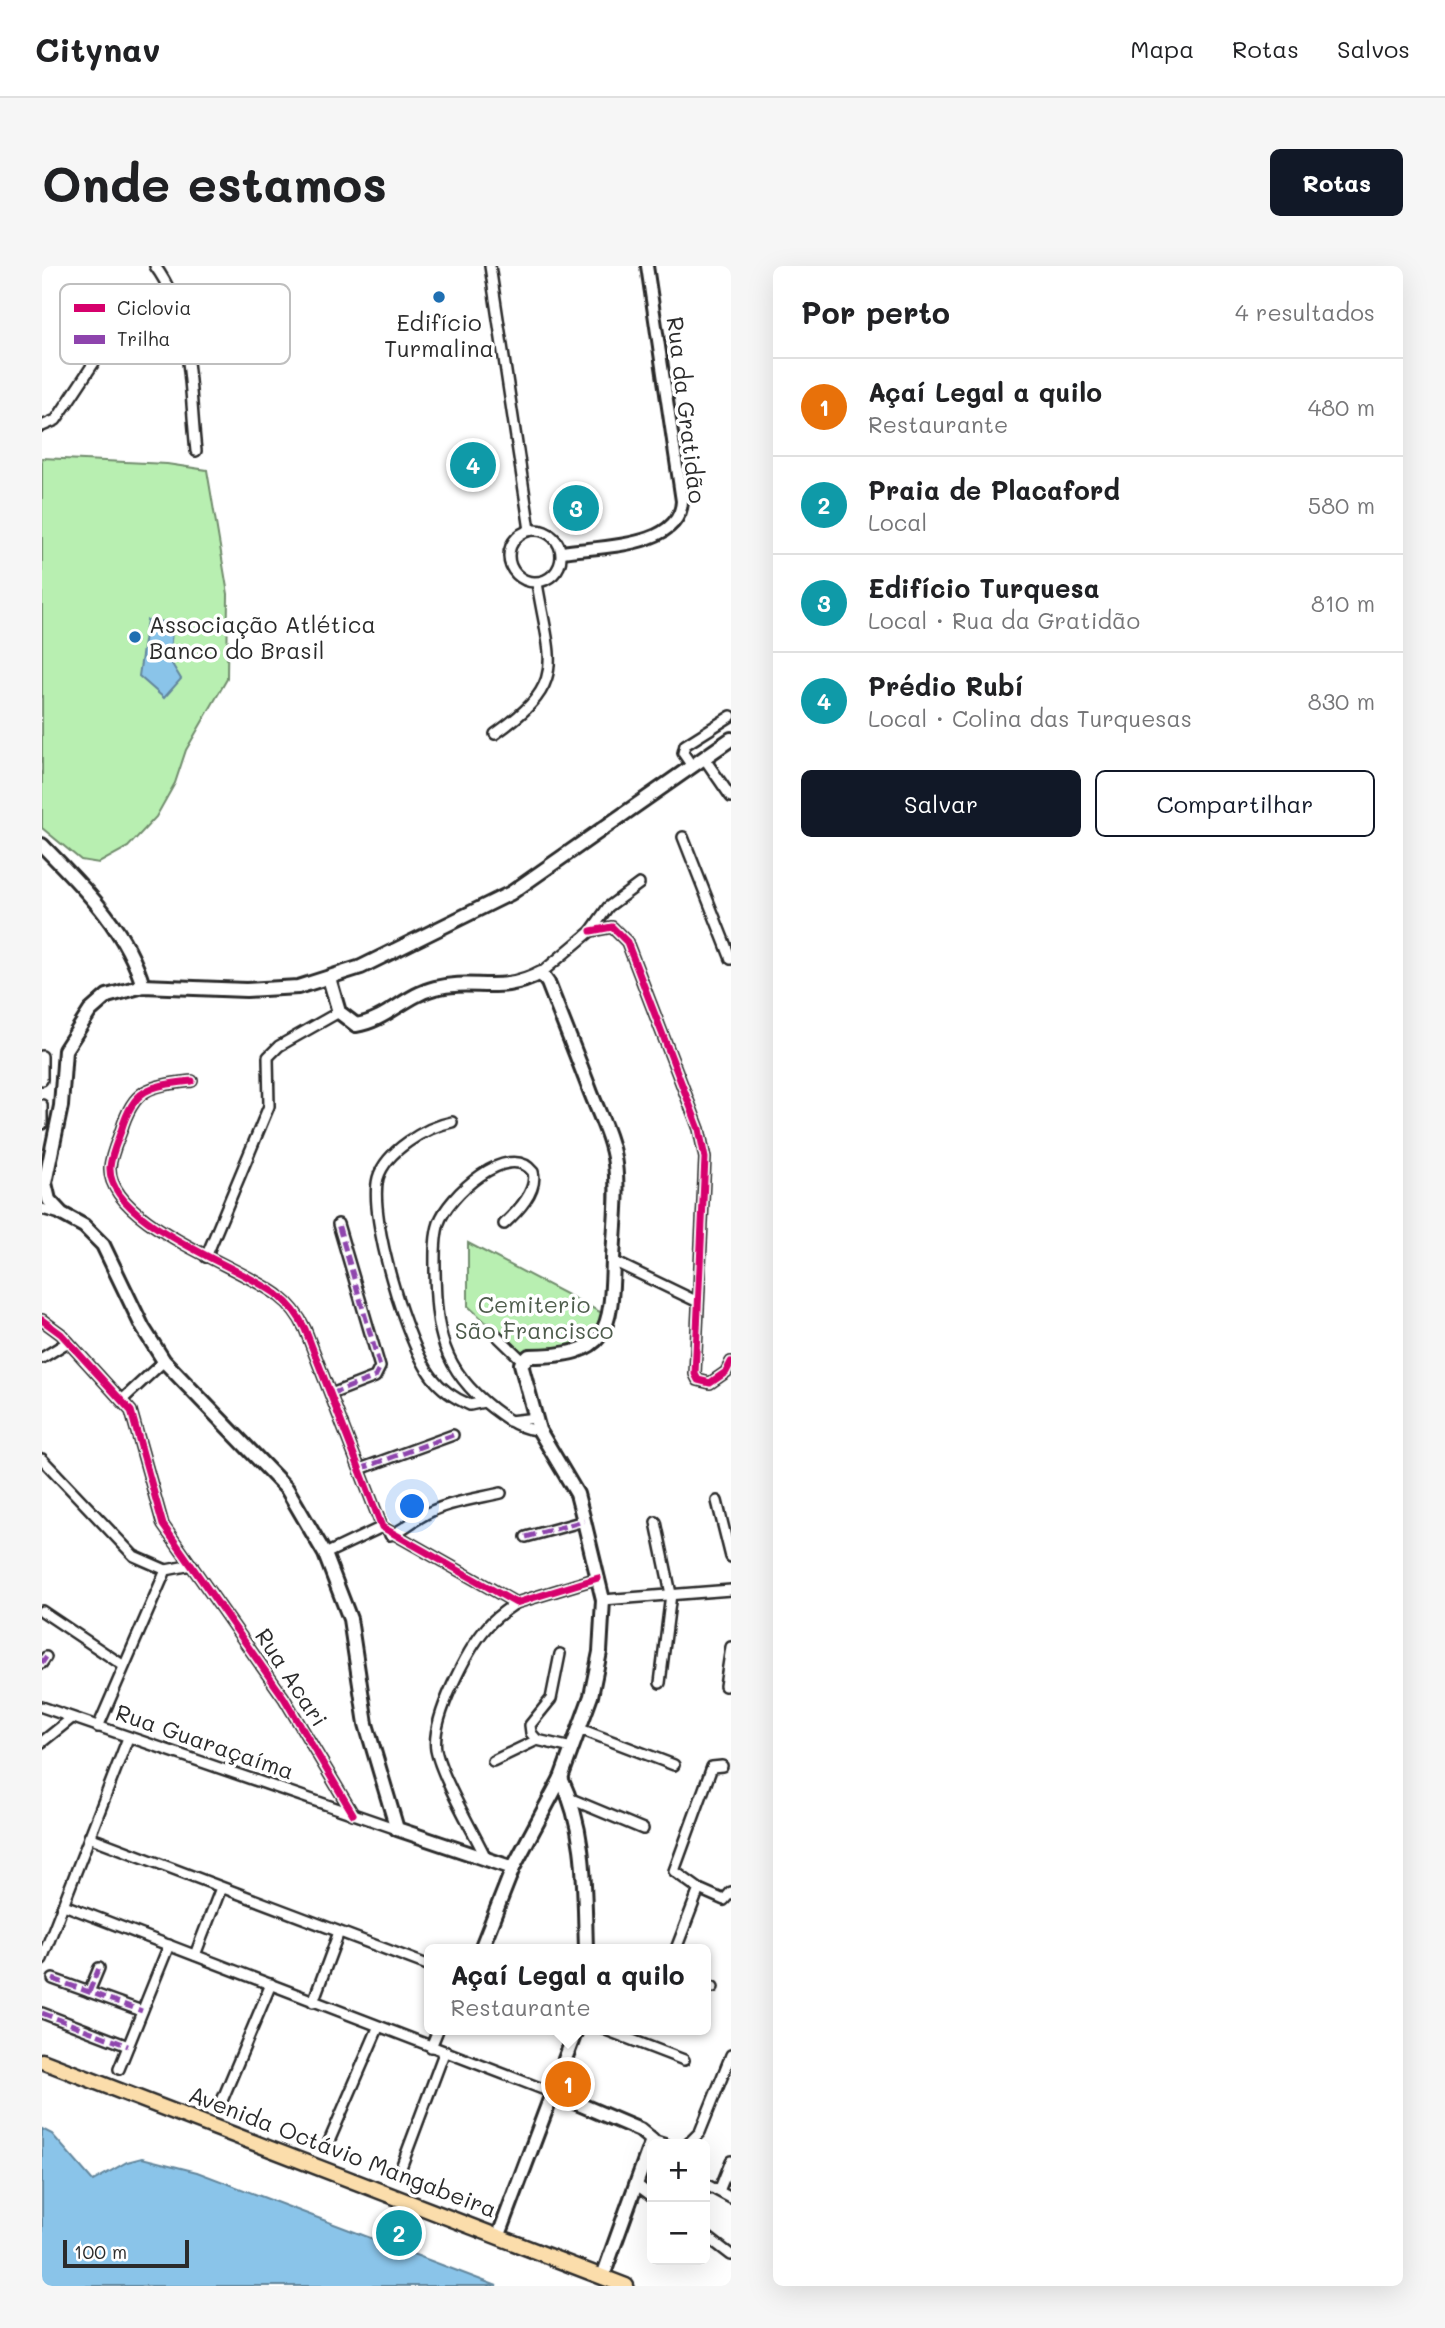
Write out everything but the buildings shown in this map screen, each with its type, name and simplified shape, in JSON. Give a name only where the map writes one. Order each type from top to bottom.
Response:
[{"type":"main road","points":[[298,987],[361,967],[511,893],[731,739]]},
{"type":"main road","points":[[42,845],[107,915],[135,962],[143,986]]},
{"type":"main road","points":[[329,978],[339,1012],[349,1022],[363,1024],[421,992],[437,988],[508,985],[541,973],[548,983],[612,1147],[616,1180],[612,1300],[601,1336],[593,1344],[574,1354],[529,1356],[522,1360],[537,1424],[568,1468],[577,1494],[603,1600],[600,1652],[591,1696],[561,1778],[513,1868],[483,1944]]},
{"type":"main road","points":[[333,991],[298,987],[246,990],[143,986],[107,996],[98,1003],[65,1050],[61,1106],[45,1183],[49,1200],[62,1214],[84,1226],[103,1245],[143,1328],[164,1362],[287,1489],[326,1554],[350,1619],[366,1724],[397,1829]]},
{"type":"main road","points":[[561,1778],[571,1799],[584,1861],[586,1944]]},
{"type":"main road","name":"Rua Guaraçaíma","points":[[397,1829],[513,1868]]},
{"type":"main road","points":[[499,2235],[574,2035]]},
{"type":"main road","name":"Avenida Octávio Mangabeira","points":[[42,2061],[626,2286]]},
{"type":"main road","points":[[552,2093],[640,2130],[647,2143]]},
{"type":"main road","points":[[603,2276],[647,2157]]},
{"type":"street","points":[[155,266],[167,284]]},
{"type":"street","points":[[490,266],[530,530]]},
{"type":"street","name":"Rua da Gratidão","points":[[562,551],[656,537],[670,529],[679,517],[682,501],[647,266]]},
{"type":"street","points":[[42,426],[56,420],[93,364]]},
{"type":"street","points":[[186,364],[196,451]]},
{"type":"street","points":[[530,530],[550,534],[562,551],[559,569],[546,580],[537,583],[520,578],[510,564],[510,546],[522,533],[530,530]]},
{"type":"street","points":[[495,734],[534,704],[548,677],[549,656],[537,583]]},
{"type":"street","points":[[692,766],[683,753],[685,745],[731,716]]},
{"type":"street","points":[[704,758],[731,797]]},
{"type":"street","points":[[683,837],[728,943],[731,959]]},
{"type":"street","points":[[541,973],[591,931],[608,907],[639,884]]},
{"type":"street","points":[[591,931],[612,928],[627,942],[703,1143],[705,1158],[695,1374],[698,1380],[710,1384],[726,1371],[731,1362]]},
{"type":"street","points":[[206,1257],[269,1106],[268,1057],[279,1046],[339,1012]]},
{"type":"street","points":[[42,1056],[42,1080]]},
{"type":"street","points":[[192,1081],[151,1087],[133,1100],[110,1167],[116,1190],[181,1244],[267,1287],[290,1304],[299,1317],[331,1394],[382,1527],[390,1535],[516,1603]]},
{"type":"street","points":[[42,1105],[42,1124]]},
{"type":"street","points":[[452,1122],[432,1128],[387,1161],[378,1177],[375,1207],[389,1267],[410,1334],[423,1363],[442,1387],[460,1400],[470,1405],[484,1402]]},
{"type":"street","points":[[504,1224],[518,1211],[533,1185],[533,1172],[524,1164],[499,1164],[478,1178],[445,1210],[437,1229],[436,1307],[441,1340],[453,1366],[484,1402],[509,1421],[537,1424]]},
{"type":"street","points":[[42,1209],[62,1214]]},
{"type":"street","points":[[331,1394],[376,1377],[380,1367],[338,1224]]},
{"type":"street","points":[[613,1261],[698,1302]]},
{"type":"street","name":"Rua Acari","points":[[42,1320],[68,1342],[122,1399],[136,1423],[157,1511],[284,1698],[353,1814]]},
{"type":"street","points":[[490,1329],[522,1360]]},
{"type":"street","points":[[42,1358],[68,1342]]},
{"type":"street","points":[[122,1399],[164,1362]]},
{"type":"street","points":[[360,1469],[453,1435]]},
{"type":"street","points":[[42,1459],[134,1556],[166,1570],[192,1565]]},
{"type":"street","points":[[390,1535],[405,1530],[420,1517],[454,1504],[501,1493]]},
{"type":"street","points":[[717,1501],[731,1557]]},
{"type":"street","points":[[526,1537],[584,1521]]},
{"type":"street","points":[[656,1522],[671,1594],[660,1683]]},
{"type":"street","points":[[326,1554],[382,1527]]},
{"type":"street","points":[[99,1727],[166,1570]]},
{"type":"street","points":[[486,1858],[444,1772],[435,1741],[453,1686],[472,1648],[488,1626],[516,1603],[598,1578]]},
{"type":"street","points":[[603,1600],[731,1590]]},
{"type":"street","points":[[42,1611],[124,1666]]},
{"type":"street","points":[[725,1686],[731,1647]]},
{"type":"street","points":[[560,1654],[551,1699],[530,1725],[531,1733],[537,1740],[572,1748]]},
{"type":"street","name":"Rua Guaraçaíma","points":[[42,1707],[397,1829]]},
{"type":"street","points":[[42,1741],[72,1718]]},
{"type":"street","points":[[580,1729],[674,1765]]},
{"type":"street","points":[[42,1959],[128,1738]]},
{"type":"street","points":[[493,1761],[537,1740]]},
{"type":"street","points":[[722,1766],[713,1765],[674,1868],[678,1877],[724,1900],[731,1892]]},
{"type":"street","points":[[571,1799],[643,1829]]},
{"type":"street","points":[[89,1837],[424,1964]]},
{"type":"street","points":[[195,1955],[221,1888]]},
{"type":"street","points":[[678,1944],[699,1889]]},
{"type":"street","points":[[64,1905],[271,1984],[377,2028],[552,2093]]},
{"type":"street","points":[[313,2001],[339,1932]]},
{"type":"street","points":[[119,2069],[169,1945]]},
{"type":"street","points":[[89,1992],[99,1968]]},
{"type":"street","points":[[52,1979],[142,2011]]},
{"type":"street","points":[[221,2103],[271,1984]]},
{"type":"street","points":[[42,2013],[128,2046]]},
{"type":"street","points":[[327,2146],[377,2028]]},
{"type":"street","points":[[431,2047],[436,2035]]},
{"type":"street","points":[[619,2035],[684,2060]]},
{"type":"street","points":[[399,2173],[444,2053]]},
{"type":"street","points":[[693,2139],[700,2132],[731,2055]]},
{"type":"street","points":[[719,2191],[731,2161]]},
{"type":"street","points":[[637,2185],[647,2192]]},
{"type":"street","points":[[710,2186],[731,2198]]},
{"type":"street","points":[[710,2239],[731,2255]]},
{"type":"green space","name":"Associação Atlética Banco do Brasil","points":[[42,458],[167,464],[207,470],[228,594],[227,679],[186,750],[175,783],[156,817],[128,847],[99,863],[81,860],[42,828]]},
{"type":"green space","name":"Cemiterio São Francisco","points":[[468,1243],[604,1314],[595,1338],[551,1355],[519,1353],[468,1306]]},
{"type":"water","points":[[147,620],[173,623],[169,659],[181,679],[164,698],[139,676]]},
{"type":"water","points":[[42,2129],[52,2134],[93,2181],[127,2162],[142,2158],[197,2172],[497,2286],[42,2286]]},
{"type":"marked path","points":[[331,1394],[375,1377],[380,1367],[338,1224]]},
{"type":"marked path","points":[[360,1469],[453,1435]]},
{"type":"marked path","points":[[526,1537],[584,1521]]},
{"type":"marked path","points":[[42,1663],[46,1657]]},
{"type":"marked path","points":[[89,1992],[99,1968]]},
{"type":"marked path","points":[[53,1979],[142,2011]]},
{"type":"marked path","points":[[42,2013],[128,2046]]},
{"type":"cycle path","points":[[591,931],[612,927],[627,942],[699,1129],[705,1158],[695,1374],[698,1380],[710,1383],[726,1372],[731,1362]]},
{"type":"cycle path","points":[[192,1081],[155,1087],[138,1097],[132,1105],[111,1162],[115,1187],[130,1207],[153,1225],[261,1284],[283,1299],[294,1311],[305,1329],[382,1527],[516,1603],[598,1578]]},
{"type":"cycle path","points":[[42,1320],[61,1334],[131,1411],[163,1525],[284,1698],[353,1814]]},
{"type":"place","name":"Edifício Turmalina","points":[[439,297]]},
{"type":"place","name":"Prédio Rubí","points":[[473,465]]},
{"type":"place","name":"Edifício Turquesa","points":[[576,508]]},
{"type":"place","name":"Associação Atlética Banco do Brasil","points":[[135,637]]},
{"type":"place","name":"Açaí Legal a quilo","points":[[568,2084]]},
{"type":"place","name":"Praia de Placaford","points":[[399,2233]]}]
